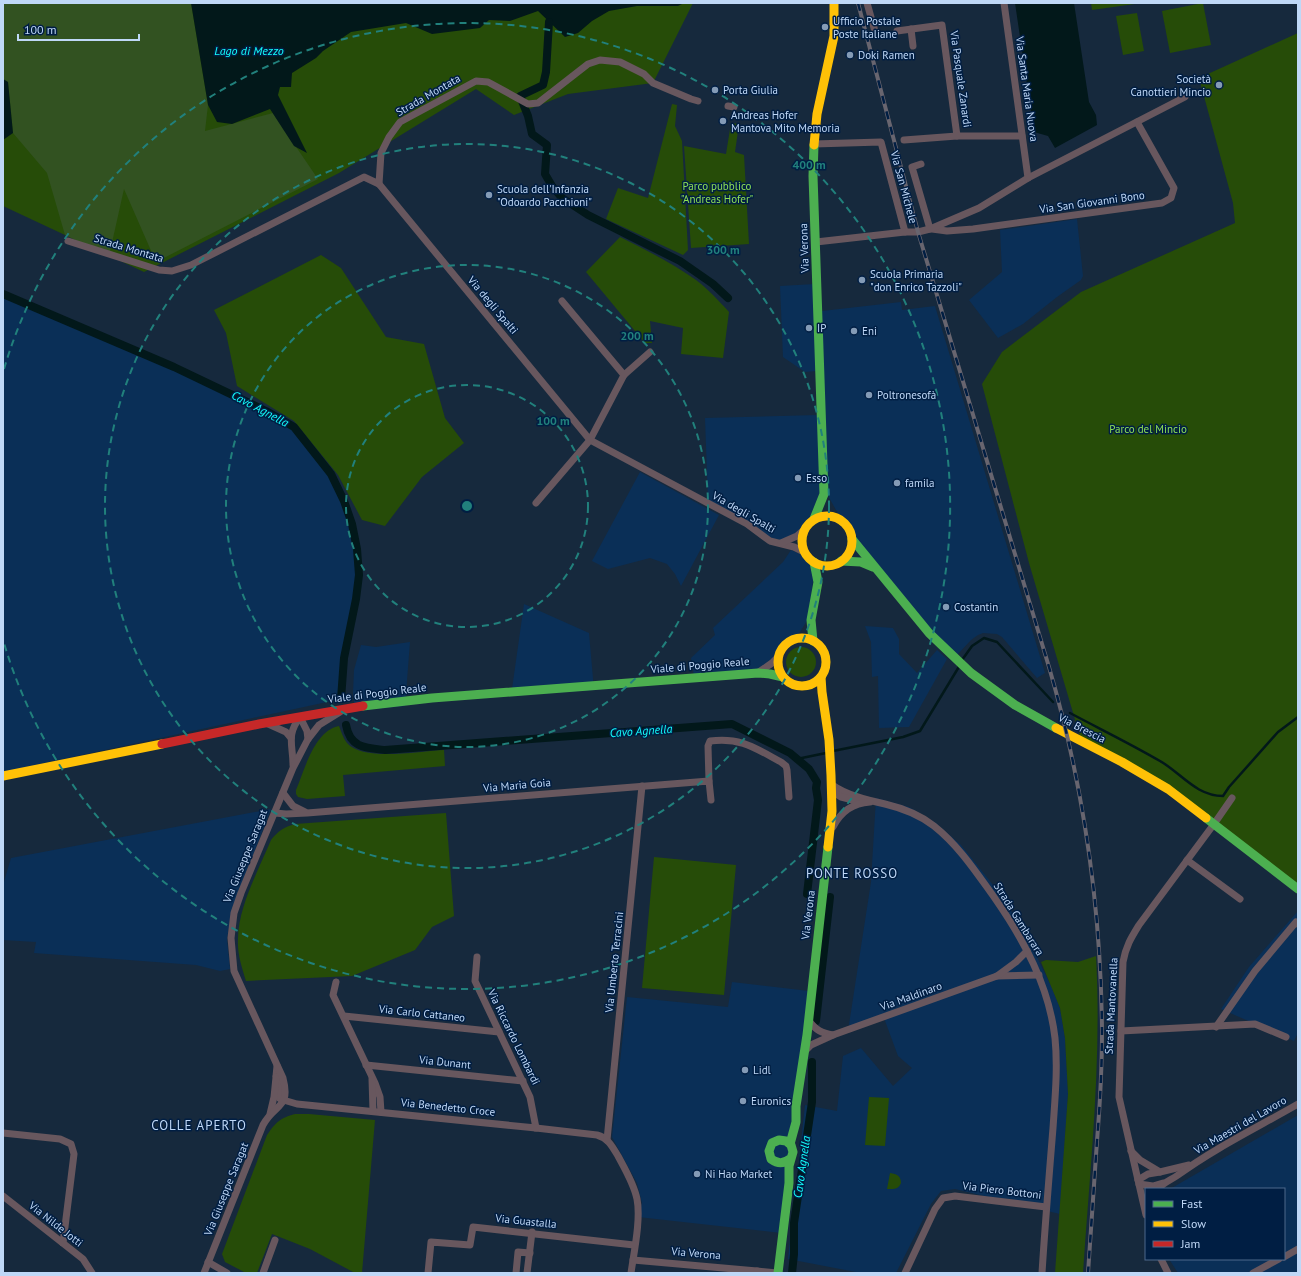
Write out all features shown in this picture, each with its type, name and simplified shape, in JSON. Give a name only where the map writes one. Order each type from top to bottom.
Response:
[{"type":"main road","name":"Via Verona","points":[[834,3],[835,28],[833,48],[816,123],[813,176],[824,494],[830,507],[839,519]]},
{"type":"main road","name":"Via Verona","points":[[814,519],[824,494]]},
{"type":"main road","points":[[818,582],[830,566],[844,559],[850,551],[852,539],[850,530],[846,524],[839,519],[830,516],[819,517],[809,523],[804,530],[802,538],[804,552],[808,558],[814,562],[830,566]]},
{"type":"main road","name":"Via Brescia","points":[[852,539],[929,633],[968,671],[1015,705],[1048,724],[1122,762],[1168,789],[1298,889]]},
{"type":"main road","name":"Via Brescia","points":[[841,561],[865,562],[875,568]]},
{"type":"main road","points":[[813,641],[811,620],[818,582],[814,562]]},
{"type":"main road","points":[[798,638],[813,641],[821,648],[825,656],[826,664],[820,677],[813,683],[802,686],[796,686],[787,682],[783,677],[778,666],[779,656],[781,650],[787,643],[803,634],[811,620]]},
{"type":"main road","name":"Viale di Poggio Reale","points":[[3,776],[348,708],[432,698],[733,676],[759,672],[783,677]]},
{"type":"main road","name":"Via Verona","points":[[786,1198],[783,1178],[770,1156],[770,1146],[775,1140],[779,1139],[786,1133],[791,1123],[796,1106],[808,1020],[830,833],[832,788],[826,718],[820,688],[820,677]]},
{"type":"main road","points":[[802,686],[816,695],[823,702]]},
{"type":"main road","name":"Via Verona","points":[[777,1273],[789,1183],[788,1171],[790,1159],[793,1153],[790,1144],[796,1122],[796,1106]]},
{"type":"main road","points":[[779,1139],[787,1141],[790,1144]]},
{"type":"main road","points":[[774,1162],[783,1164],[790,1159]]},
{"type":"street","points":[[867,3],[876,35]]},
{"type":"street","name":"Via Santa Maria Nuova","points":[[1004,3],[1028,178]]},
{"type":"street","name":"Via Pasquale Zanardi","points":[[911,29],[942,25],[957,136]]},
{"type":"street","points":[[897,31],[911,29],[913,46]]},
{"type":"street","name":"Strada Montata","points":[[68,241],[159,270],[172,270],[191,265],[364,177],[379,184],[381,153],[389,137],[400,122],[476,81],[488,82],[528,104],[538,103],[588,64],[600,60],[620,62],[644,74],[653,83],[698,101]]},
{"type":"street","name":"Via San Giovanni Bono","points":[[816,242],[904,232],[918,232],[930,229],[979,208],[1028,178],[1185,97]]},
{"type":"street","name":"Via San Giovanni Bono","points":[[930,229],[948,231],[973,229],[1162,203],[1171,198],[1174,188],[1137,122]]},
{"type":"street","name":"Via Pasquale Zanardi","points":[[904,140],[957,136],[1022,136]]},
{"type":"street","name":"Via San Michele","points":[[814,144],[881,142],[904,232]]},
{"type":"street","points":[[921,164],[912,167],[930,229]]},
{"type":"street","name":"Via degli Spalti","points":[[379,184],[590,440],[746,524],[770,541],[794,547],[804,552]]},
{"type":"street","points":[[562,301],[624,376]]},
{"type":"street","points":[[536,503],[590,440],[624,376],[650,352]]},
{"type":"street","name":"Via degli Spalti","points":[[781,544],[797,536],[804,530]]},
{"type":"street","name":"Viale di Poggio Reale","points":[[759,672],[779,656]]},
{"type":"street","name":"Via Giuseppe Saragat","points":[[270,1114],[280,1107],[284,1101],[285,1085],[234,971],[231,938],[234,913],[293,768],[308,739],[325,720],[348,708]]},
{"type":"street","points":[[290,738],[294,724],[300,717],[306,726],[308,739]]},
{"type":"street","points":[[266,723],[286,732],[290,738]]},
{"type":"street","name":"Via Giuseppe Saragat","points":[[290,738],[293,748],[293,768]]},
{"type":"street","points":[[711,800],[708,746],[710,741],[734,741],[746,743],[781,762],[786,766],[790,797]]},
{"type":"street","name":"Via Maria Goia","points":[[275,813],[307,813],[709,780]]},
{"type":"street","name":"Via Umberto Terracini","points":[[607,1140],[642,786]]},
{"type":"street","name":"Strada Gambarara","points":[[832,788],[841,797],[866,802],[875,802]]},
{"type":"street","name":"Strada Gambarara","points":[[832,788],[908,811],[933,826],[955,846],[975,870],[998,902],[1015,929],[1039,975],[1048,1003],[1055,1037],[1056,1077],[1042,1273]]},
{"type":"street","points":[[283,793],[293,806],[307,813]]},
{"type":"street","name":"Strada Mantovanella","points":[[1145,1211],[1119,1097],[1123,962],[1128,942],[1232,798]]},
{"type":"street","name":"Strada Gambarara","points":[[830,833],[842,812],[854,805],[866,802]]},
{"type":"street","points":[[1187,860],[1240,899]]},
{"type":"street","points":[[1288,881],[1298,884]]},
{"type":"street","points":[[1216,1026],[1255,971],[1296,922],[1298,924]]},
{"type":"street","name":"Via Maldinaro","points":[[804,1052],[811,1045],[833,1035],[997,976],[1016,962],[1027,951]]},
{"type":"street","name":"Via Riccardo Lombardi","points":[[477,957],[475,981],[530,1097],[536,1128]]},
{"type":"street","name":"Via Maldinaro","points":[[997,976],[1039,975]]},
{"type":"street","points":[[336,982],[333,995],[371,1075],[380,1097],[381,1112]]},
{"type":"street","name":"Via Carlo Cattaneo","points":[[344,1016],[499,1032]]},
{"type":"street","points":[[808,1020],[817,1030],[833,1035]]},
{"type":"street","points":[[1121,1031],[1256,1024],[1286,1037]]},
{"type":"street","name":"Via Giuseppe Saragat","points":[[204,1273],[263,1125],[270,1114],[274,1097],[277,1065]]},
{"type":"street","name":"Via Dunant","points":[[366,1065],[523,1081]]},
{"type":"street","points":[[371,1075],[372,1111]]},
{"type":"street","name":"Via Giuseppe Saragat","points":[[276,1076],[280,1086],[280,1098],[284,1101]]},
{"type":"street","name":"Via Benedetto Croce","points":[[284,1101],[297,1104],[597,1135],[607,1140]]},
{"type":"street","name":"Via Maestri del Lavoro","points":[[1193,1164],[1298,1104]]},
{"type":"street","points":[[3,1133],[60,1139],[71,1144],[74,1154],[63,1243]]},
{"type":"street","points":[[607,1140],[622,1163],[637,1199],[638,1215],[631,1273]]},
{"type":"street","points":[[1131,1150],[1140,1160],[1160,1172]]},
{"type":"street","points":[[1138,1182],[1148,1174],[1193,1164]]},
{"type":"street","points":[[1138,1182],[1153,1186],[1161,1186],[1193,1164]]},
{"type":"street","name":"Via Nilde Jotti","points":[[3,1196],[83,1259],[92,1273]]},
{"type":"street","name":"Via Piero Bottoni","points":[[907,1272],[935,1209],[943,1198],[955,1196],[1046,1207]]},
{"type":"street","name":"Via Guastalla","points":[[428,1273],[431,1242],[470,1245],[473,1227],[532,1232],[634,1245]]},
{"type":"street","points":[[527,1273],[532,1232]]},
{"type":"street","points":[[263,1273],[275,1240]]},
{"type":"street","points":[[1285,1256],[1298,1249]]},
{"type":"street","points":[[516,1273],[518,1252],[530,1253]]},
{"type":"street","name":"Via Verona","points":[[633,1260],[777,1273]]},
{"type":"street","points":[[1162,1260],[1168,1273]]},
{"type":"street","points":[[1254,1273],[1278,1260]]},
{"type":"street","points":[[208,1262],[227,1273]]},
{"type":"shaded area","points":[[1077,219],[1083,276],[1081,280],[1023,324],[998,338],[969,300],[1002,272],[1000,230]]},
{"type":"shaded area","points":[[815,284],[816,371],[805,372],[783,357],[780,286]]},
{"type":"shaded area","points":[[3,294],[174,367],[266,411],[294,427],[331,474],[344,501],[352,524],[357,549],[359,575],[356,599],[344,658],[341,699],[3,772]]},
{"type":"shaded area","points":[[901,302],[902,310],[935,306],[1045,673],[1037,678],[1002,637],[997,634],[983,633],[978,635],[971,640],[957,655],[931,632],[854,538],[850,528],[840,517],[827,494],[822,311]]},
{"type":"shaded area","points":[[818,415],[822,494],[812,517],[806,522],[802,529],[781,541],[771,539],[708,502],[705,418]]},
{"type":"shaded area","points":[[640,472],[719,515],[681,586],[675,574],[667,564],[650,558],[608,569],[592,561]]},
{"type":"shaded area","points":[[791,550],[802,555],[810,564],[814,574],[808,619],[800,632],[796,636],[786,640],[768,664],[757,670],[694,676],[691,658],[715,635],[713,628],[783,562]]},
{"type":"shaded area","points":[[524,604],[589,633],[594,690],[511,696]]},
{"type":"shaded area","points":[[865,626],[893,628],[899,639],[899,654],[917,673],[937,650],[947,659],[909,727],[879,728],[878,676],[872,677],[871,642]]},
{"type":"shaded area","points":[[410,642],[405,706],[355,711],[353,693],[354,670],[361,645],[376,647]]},
{"type":"shaded area","points":[[876,798],[909,807],[936,823],[961,845],[1005,900],[1036,955],[1060,1008],[1065,1038],[1068,1094],[1060,1214],[955,1189],[941,1191],[931,1204],[896,1273],[861,1273],[788,1259],[805,1105],[837,1111],[843,1056],[861,1048],[893,1086],[912,1068],[898,1056],[884,1018],[848,1031],[871,882]]},
{"type":"shaded area","points":[[271,809],[232,909],[227,939],[230,969],[220,971],[196,965],[34,953],[36,942],[3,940],[3,885],[11,858]]},
{"type":"shaded area","points":[[1298,911],[1298,1033],[1294,1041],[1221,1009],[1249,967]]},
{"type":"shaded area","points":[[732,982],[809,991],[781,1233],[638,1217],[642,1203],[637,1183],[612,1137],[627,997],[728,1007]]},
{"type":"shaded area","points":[[1298,1115],[1298,1273],[1178,1273],[1170,1260],[1285,1260],[1285,1188],[1172,1188]]},
{"type":"green space","points":[[3,3],[693,3],[653,83],[568,94],[514,115],[476,89],[339,173],[144,272],[3,206]]},
{"type":"green space","points":[[3,3],[191,3],[208,105],[205,131],[273,113],[318,179],[156,262],[124,189],[109,256],[65,235],[47,173],[13,133],[8,82],[3,79]]},
{"type":"green space","points":[[1091,3],[1142,3],[1092,10]]},
{"type":"green space","points":[[1203,3],[1211,45],[1170,53],[1162,11]]},
{"type":"green space","points":[[1137,13],[1144,51],[1123,55],[1116,16]]},
{"type":"green space","name":"Parco del Mincio","points":[[1298,33],[1298,889],[1185,802],[1081,740],[1029,563],[982,384],[1002,352],[1081,292],[1235,223],[1233,203],[1199,78]]},
{"type":"green space","points":[[672,104],[677,105],[675,126],[682,141],[688,250],[683,255],[606,219],[618,188],[648,198]]},
{"type":"green space","name":"Parco pubblico \"Andreas Hofer\"","points":[[731,123],[739,124],[735,152],[744,155],[749,244],[691,248],[684,146],[726,154]]},
{"type":"green space","points":[[620,237],[668,262],[696,280],[729,312],[723,358],[681,354],[683,328],[650,321],[652,343],[645,343],[586,272]]},
{"type":"green space","points":[[321,255],[341,268],[386,337],[424,344],[445,418],[464,443],[422,477],[385,526],[362,520],[338,475],[294,421],[237,386],[226,333],[214,310]]},
{"type":"green space","points":[[801,647],[807,648],[815,656],[815,668],[807,676],[801,677],[795,676],[787,668],[786,662],[787,656],[795,648]]},
{"type":"green space","points":[[339,726],[347,743],[355,749],[378,754],[444,750],[445,766],[343,775],[345,796],[307,799],[298,797],[296,790],[307,762],[317,743],[330,729]]},
{"type":"green space","points":[[446,813],[454,916],[432,927],[415,950],[352,976],[246,981],[238,950],[241,914],[250,888],[271,840],[279,832],[284,828],[295,824]]},
{"type":"green space","points":[[654,857],[736,865],[724,995],[642,988]]},
{"type":"green space","points":[[1096,956],[1096,1075],[1083,1273],[1055,1273],[1068,1094],[1065,1038],[1060,1008],[1041,962],[1046,960],[1078,962]]},
{"type":"green space","points":[[869,1097],[889,1098],[885,1146],[865,1145]]},
{"type":"green space","points":[[295,1114],[375,1120],[362,1273],[355,1273],[310,1249],[272,1234],[257,1273],[246,1273],[225,1262],[222,1254],[267,1135],[279,1121]]},
{"type":"green space","points":[[890,1173],[897,1175],[900,1179],[901,1183],[897,1188],[887,1189]]},
{"type":"water","name":"Lago di Mezzo","points":[[191,3],[684,3],[678,6],[637,6],[609,11],[592,21],[578,33],[565,37],[538,11],[510,21],[489,20],[480,28],[432,34],[406,23],[351,32],[323,51],[316,58],[292,73],[291,87],[280,87],[278,95],[307,153],[294,146],[270,109],[232,124],[217,122],[208,105]]},
{"type":"water","points":[[1015,3],[1074,3],[1089,102],[1096,115],[1097,125],[1055,148],[1048,136],[1034,132]]},
{"type":"water","points":[[3,79],[8,82],[13,133],[3,140]]},
{"type":"waterway","points":[[549,22],[546,72],[543,85],[520,96],[528,116],[532,134],[547,145],[545,174],[552,186],[562,198],[588,215],[680,261],[713,284],[728,298]]},
{"type":"waterway","name":"Cavo Agnella","points":[[3,294],[174,367],[266,411],[294,427],[331,474],[344,501],[352,524],[357,549],[359,575],[356,599],[344,658],[341,699]]},
{"type":"waterway","points":[[962,660],[972,646],[984,638],[997,642],[1053,702]]},
{"type":"waterway","points":[[833,751],[903,737],[920,731],[960,665]]},
{"type":"waterway","points":[[1070,713],[1160,761],[1197,788],[1213,795],[1223,796],[1229,787],[1278,732],[1298,717]]},
{"type":"waterway","name":"Cavo Agnella","points":[[346,725],[348,733],[355,742],[365,747],[385,750],[732,724],[790,753],[809,769],[817,782],[816,788],[818,800],[807,894]]},
{"type":"waterway","points":[[797,759],[826,753]]},
{"type":"waterway","name":"Cavo Agnella","points":[[816,1021],[830,897]]},
{"type":"waterway","name":"Cavo Agnella","points":[[792,1273],[794,1254],[794,1223],[812,1102],[812,1062]]},
{"type":"railway","points":[[858,3],[918,232],[1049,667],[1072,757],[1081,802],[1094,893],[1101,984],[1102,1031],[1100,1100],[1088,1273]]},
{"type":"traffic: fast","points":[[814,145],[813,176],[824,494],[814,519]]},
{"type":"traffic: fast","points":[[852,539],[929,633],[971,673],[1015,705],[1056,728]]},
{"type":"traffic: fast","points":[[841,561],[861,562],[873,567]]},
{"type":"traffic: fast","points":[[813,641],[811,620],[818,582],[814,562]]},
{"type":"traffic: fast","points":[[363,706],[432,698],[758,673],[783,677]]},
{"type":"traffic: fast","points":[[1206,818],[1298,889]]},
{"type":"traffic: fast","points":[[790,1144],[796,1122],[796,1106],[807,1035],[828,847]]},
{"type":"traffic: fast","points":[[778,1273],[789,1183],[789,1166],[793,1152],[791,1145],[786,1141],[779,1140],[772,1143],[769,1151],[771,1159],[780,1163],[790,1159]]},
{"type":"traffic: slow","points":[[814,145],[817,114],[834,36],[834,3]]},
{"type":"traffic: slow","points":[[827,516],[837,518],[845,523],[850,531],[852,541],[850,551],[845,559],[837,564],[827,566],[817,564],[809,559],[804,551],[802,541],[804,531],[809,523],[817,518],[827,516]]},
{"type":"traffic: slow","points":[[802,638],[811,640],[819,645],[824,653],[826,662],[824,671],[819,679],[811,684],[802,686],[793,684],[785,679],[780,671],[778,662],[780,653],[785,645],[793,640],[802,638]]},
{"type":"traffic: slow","points":[[821,677],[829,740],[831,775],[832,811],[828,847]]},
{"type":"traffic: slow","points":[[1056,728],[1122,762],[1168,789],[1206,818]]},
{"type":"traffic: slow","points":[[3,776],[162,744]]},
{"type":"traffic: jam","points":[[162,744],[259,724],[363,706]]},
{"type":"place","name":"Ufficio Postale Poste Italiane","points":[[825,27]]},
{"type":"place","name":"Doki Ramen","points":[[850,55]]},
{"type":"place","name":"Società Canottieri Mincio","points":[[1219,85]]},
{"type":"place","name":"Porta Giulia","points":[[715,90]]},
{"type":"place","name":"Andreas Hofer Mantova Mito Memoria","points":[[723,121]]},
{"type":"place","name":"Scuola dell'Infanzia \"Odoardo Pacchioni\"","points":[[489,195]]},
{"type":"place","name":"Scuola Primaria \"don Enrico Tazzoli\"","points":[[862,280]]},
{"type":"place","name":"IP","points":[[809,328]]},
{"type":"place","name":"Eni","points":[[854,331]]},
{"type":"place","name":"Poltronesofà","points":[[869,395]]},
{"type":"place","name":"Esso","points":[[798,478]]},
{"type":"place","name":"famila","points":[[897,483]]},
{"type":"place","name":"Costantin","points":[[946,607]]},
{"type":"place","name":"Lidl","points":[[745,1070]]},
{"type":"place","name":"Euronics","points":[[743,1101]]},
{"type":"place","name":"Ni Hao Market","points":[[697,1174]]},
{"type":"district","name":"PONTE ROSSO","points":[[852,873]]},
{"type":"district","name":"COLLE APERTO","points":[[199,1125]]}]
